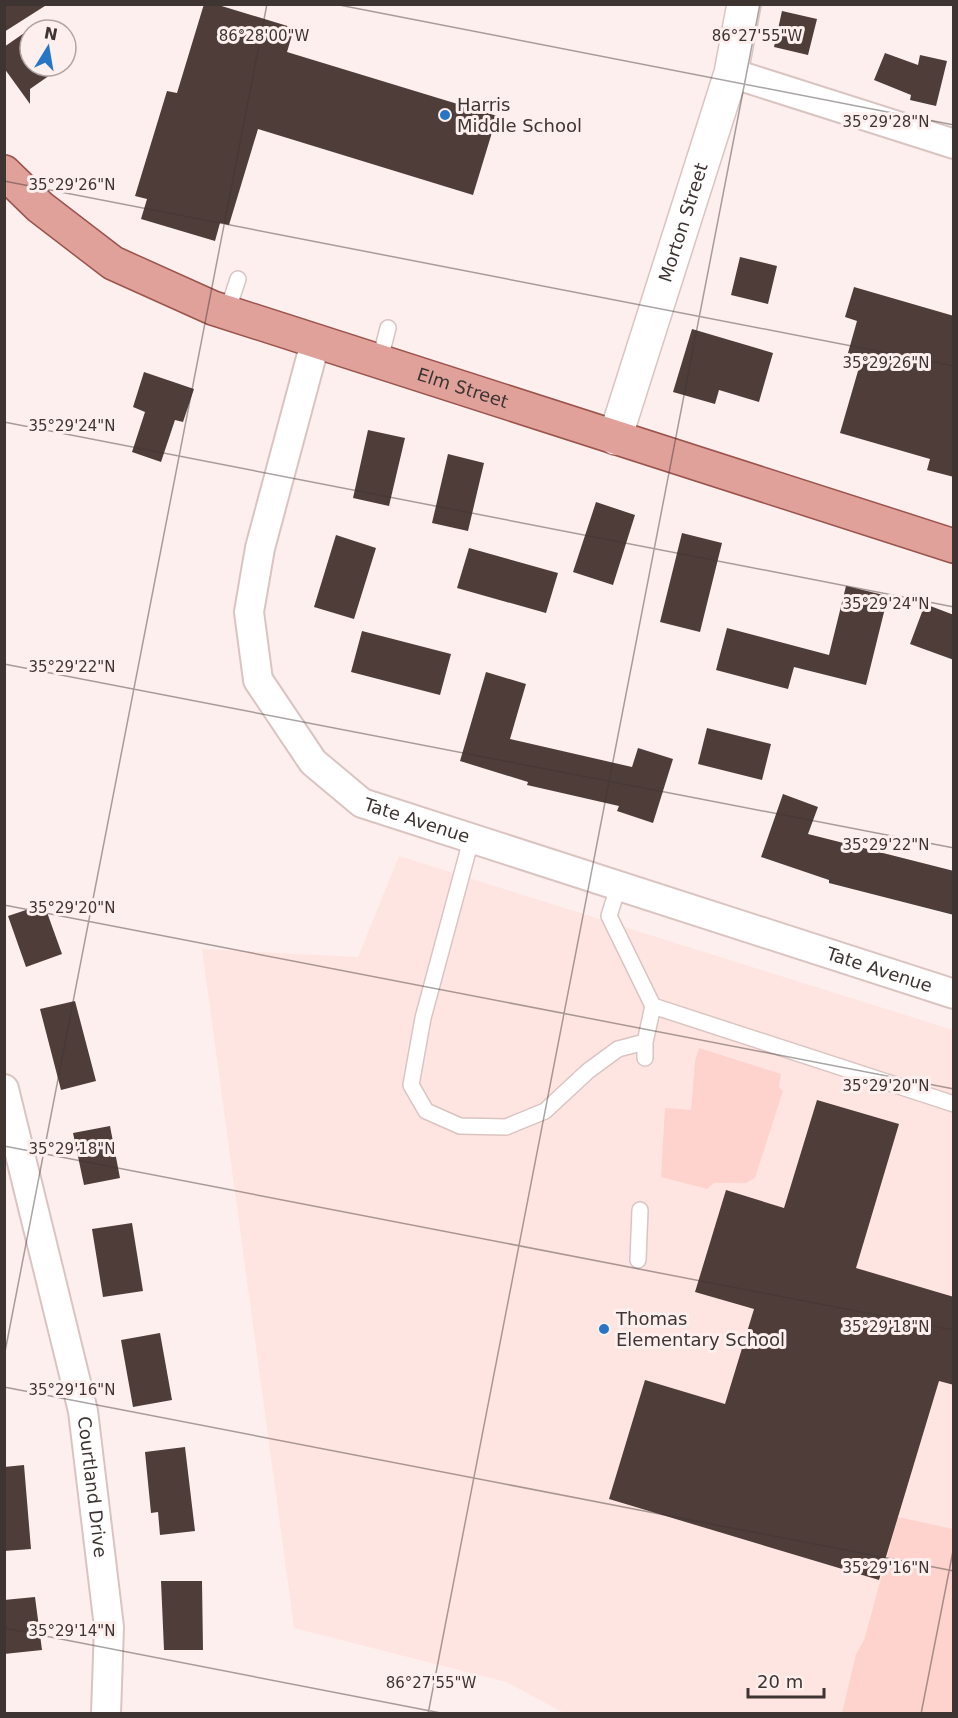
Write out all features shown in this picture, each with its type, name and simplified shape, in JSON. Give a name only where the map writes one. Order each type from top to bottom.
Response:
[{"type":"main road","name":"Elm Street","points":[[4,172],[40,207],[113,263],[227,312],[315,343],[954,546]]},
{"type":"street","name":"Morton Street","points":[[615,438],[731,73],[744,4]]},
{"type":"street","points":[[731,73],[954,144]]},
{"type":"street","name":"Tate Avenue","points":[[315,343],[258,558],[249,612],[258,680],[312,762],[362,803],[954,994]]},
{"type":"street","name":"Courtland Drive","points":[[4,1089],[83,1411],[109,1627],[106,1713]]},
{"type":"lane","points":[[227,312],[238,279]]},
{"type":"lane","points":[[379,363],[388,328]]},
{"type":"lane","points":[[471,840],[423,1018],[411,1085],[426,1112],[460,1126],[507,1128],[545,1111],[588,1071],[618,1049],[645,1042]]},
{"type":"lane","points":[[618,887],[609,916],[653,1006],[645,1042],[645,1059]]},
{"type":"lane","points":[[653,1006],[954,1104]]},
{"type":"lane","points":[[638,1260],[640,1210]]},
{"type":"shaded area","name":"Thomas Elementary School","points":[[399,856],[953,1030],[953,1713],[564,1713],[506,1682],[294,1628],[202,949],[358,957]]},
{"type":"shaded area","points":[[699,1048],[781,1074],[779,1087],[783,1091],[755,1178],[746,1183],[714,1183],[707,1189],[661,1177],[665,1108],[691,1110],[695,1061]]},
{"type":"shaded area","points":[[898,1517],[953,1529],[953,1713],[842,1713],[856,1654],[864,1640]]},
{"type":"building","points":[[4,4],[48,4],[26,18],[18,18],[18,23],[4,32]]},
{"type":"building","points":[[204,4],[215,4],[294,28],[287,52],[497,116],[473,195],[258,129],[229,225],[220,223],[215,241],[141,219],[147,199],[135,196],[167,91],[177,93]]},
{"type":"building","points":[[782,11],[817,19],[808,55],[774,47]]},
{"type":"building","points":[[18,37],[18,78],[46,78],[30,89],[30,104],[4,68],[4,47]]},
{"type":"building","points":[[885,53],[918,65],[920,55],[947,61],[936,106],[910,100],[911,95],[874,80]]},
{"type":"building","points":[[740,257],[777,266],[768,304],[731,295]]},
{"type":"building","points":[[854,287],[954,316],[954,477],[927,470],[930,459],[840,433],[860,364],[846,360],[857,321],[845,317]]},
{"type":"building","points":[[692,329],[773,353],[759,402],[719,390],[715,404],[673,392]]},
{"type":"building","points":[[144,372],[194,389],[183,422],[175,420],[161,462],[132,452],[145,412],[133,407]]},
{"type":"building","points":[[368,430],[405,438],[389,506],[353,498]]},
{"type":"building","points":[[448,454],[484,463],[468,531],[432,523]]},
{"type":"building","points":[[596,502],[635,515],[613,585],[573,572]]},
{"type":"building","points":[[682,533],[722,543],[700,632],[660,622]]},
{"type":"building","points":[[336,535],[376,548],[354,619],[314,607]]},
{"type":"building","points":[[469,548],[558,573],[546,613],[457,588]]},
{"type":"building","points":[[846,586],[888,596],[866,685],[794,667],[788,689],[716,670],[727,628],[829,655]]},
{"type":"building","points":[[925,604],[954,615],[954,660],[910,644]]},
{"type":"building","points":[[362,631],[451,654],[440,695],[351,672]]},
{"type":"building","points":[[486,672],[526,684],[510,739],[632,767],[638,748],[673,759],[653,823],[617,811],[619,806],[527,785],[528,782],[460,761]]},
{"type":"building","points":[[707,728],[771,744],[762,780],[698,764]]},
{"type":"building","points":[[783,794],[818,807],[808,834],[954,871],[954,915],[829,883],[829,880],[761,857]]},
{"type":"building","points":[[44,904],[62,954],[26,967],[8,916]]},
{"type":"building","points":[[75,1001],[96,1081],[61,1090],[40,1009]]},
{"type":"building","points":[[817,1100],[899,1124],[856,1268],[954,1297],[954,1385],[939,1381],[879,1580],[609,1499],[645,1380],[725,1404],[754,1309],[695,1292],[726,1190],[784,1208]]},
{"type":"building","points":[[110,1126],[120,1178],[84,1185],[73,1133]]},
{"type":"building","points":[[132,1223],[143,1291],[103,1297],[92,1229]]},
{"type":"building","points":[[160,1333],[172,1400],[133,1407],[121,1340]]},
{"type":"building","points":[[185,1447],[195,1531],[160,1535],[158,1512],[151,1513],[145,1452]]},
{"type":"building","points":[[24,1465],[31,1549],[4,1551],[4,1467]]},
{"type":"building","points":[[161,1581],[202,1581],[203,1650],[164,1650]]},
{"type":"building","points":[[35,1597],[42,1650],[4,1654],[4,1600]]},
{"type":"place","name":"Harris Middle School","points":[[445,115]]},
{"type":"place","name":"Thomas Elementary School","points":[[604,1329]]}]
